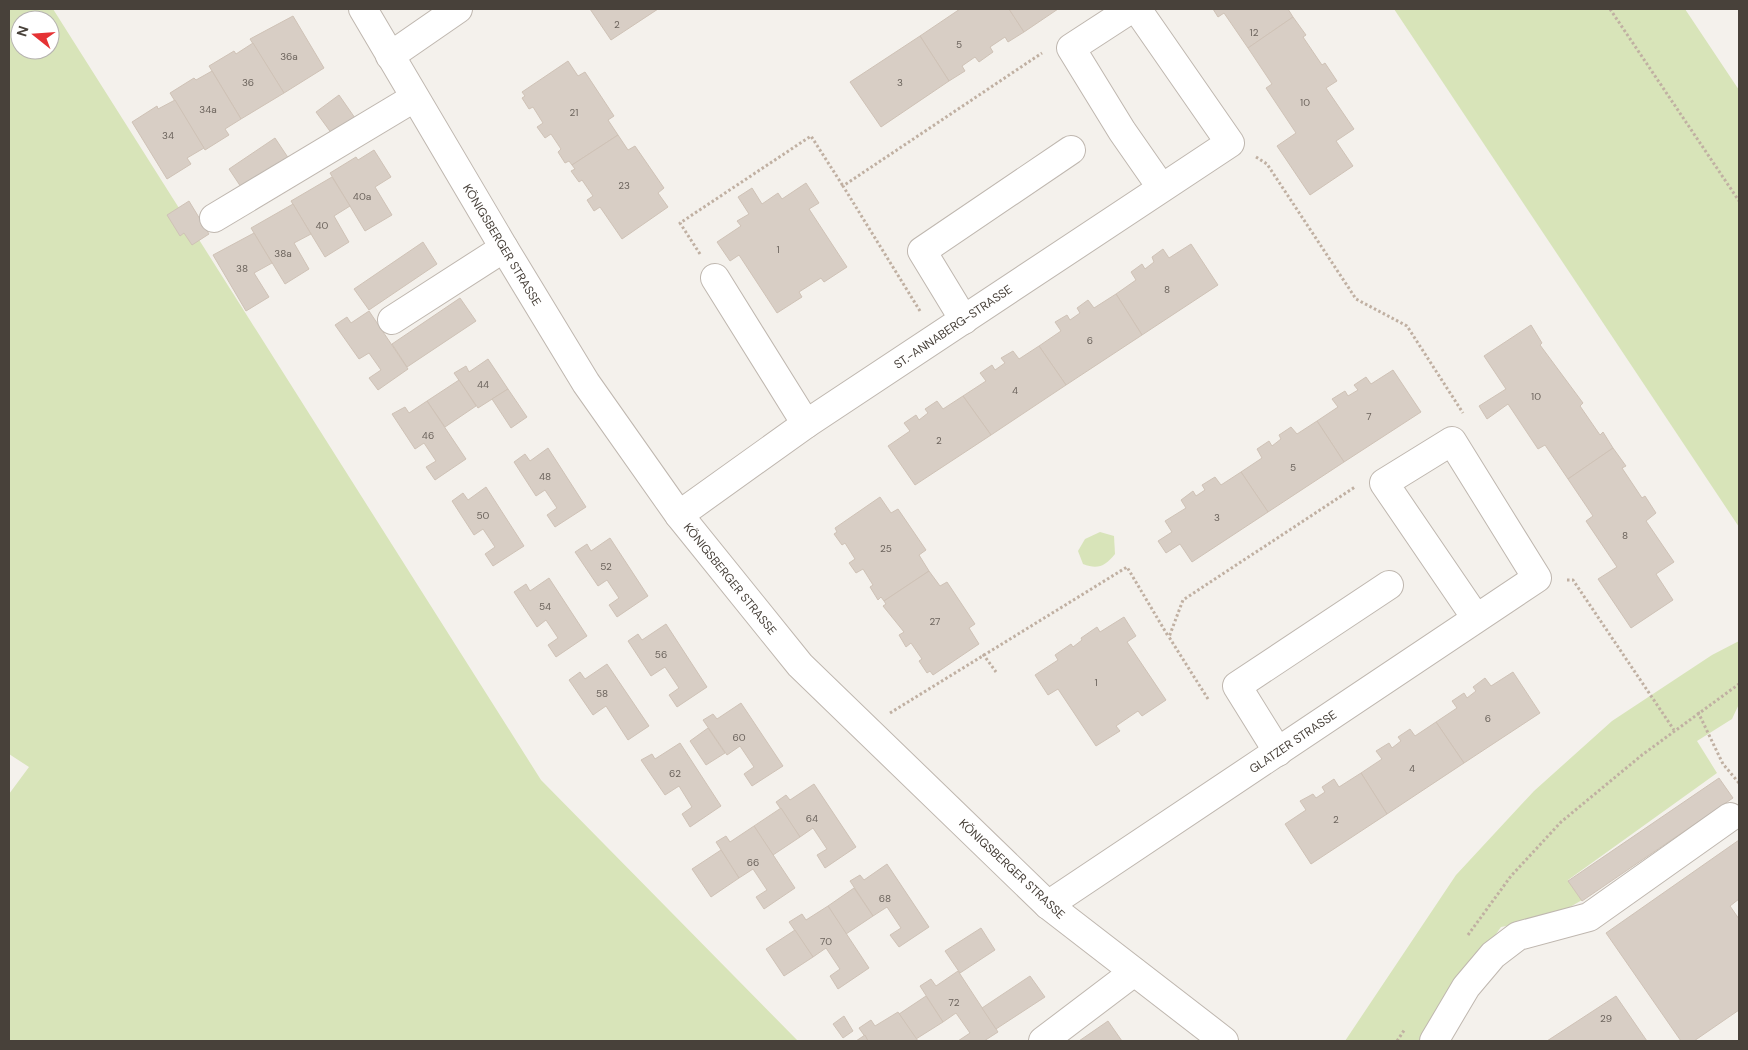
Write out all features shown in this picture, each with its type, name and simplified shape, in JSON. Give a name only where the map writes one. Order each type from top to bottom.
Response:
[{"type":"street","name":"KÖNIGSBERGER STRASSE","points":[[363,9],[414,98],[586,383],[679,515],[800,665],[1048,905],[1224,1041]]},
{"type":"street","points":[[390,56],[458,9]]},
{"type":"street","points":[[1131,9],[1071,48],[1122,131],[1161,187]]},
{"type":"street","points":[[1137,9],[1230,144]]},
{"type":"street","points":[[214,218],[414,98]]},
{"type":"street","name":"ST.-ANNABERG-STRASSE","points":[[679,515],[806,424],[1161,187],[1230,144]]},
{"type":"street","points":[[964,320],[922,251],[1070,150]]},
{"type":"street","points":[[392,320],[504,248]]},
{"type":"street","points":[[715,278],[806,424]]},
{"type":"street","points":[[1476,618],[1384,484],[1452,441],[1538,578]]},
{"type":"street","name":"GLATZER STRASSE","points":[[1048,905],[1132,847],[1538,578]]},
{"type":"street","points":[[1278,752],[1237,686],[1389,585]]},
{"type":"street","points":[[1434,1041],[1466,987],[1493,955],[1518,936],[1589,917],[1730,817]]},
{"type":"street","points":[[1043,1041],[1134,972]]},
{"type":"path","points":[[1610,9],[1739,202]]},
{"type":"path","points":[[843,186],[1060,41],[1071,48]]},
{"type":"path","points":[[715,278],[680,223],[811,136],[936,338]]},
{"type":"path","points":[[1230,144],[1267,164],[1356,299],[1407,326],[1464,415],[1452,441]]},
{"type":"path","points":[[1169,637],[1183,600],[1364,482],[1384,484]]},
{"type":"path","points":[[866,728],[983,654],[1127,567],[1212,704]]},
{"type":"path","points":[[1538,578],[1573,580],[1674,730]]},
{"type":"path","points":[[983,654],[996,672]]},
{"type":"path","points":[[1464,942],[1511,876],[1562,822],[1674,730],[1739,684]]},
{"type":"path","points":[[1698,712],[1723,764],[1739,783]]},
{"type":"path","points":[[1397,1041],[1406,1027]]},
{"type":"green space","points":[[9,9],[53,9],[10,10],[10,60],[60,60],[60,20],[541,780],[798,1041],[9,1041],[9,794],[29,767],[9,754]]},
{"type":"green space","points":[[1394,9],[1685,9],[1739,90],[1739,527]]},
{"type":"green space","points":[[1100,532],[1114,536],[1115,554],[1101,566],[1093,567],[1083,564],[1078,551],[1085,539]]},
{"type":"green space","points":[[1739,641],[1739,704],[1732,719],[1697,741],[1717,773],[1568,880],[1582,900],[1553,917],[1501,927],[1420,1041],[1345,1041],[1456,875],[1534,791],[1612,721],[1712,655]]},
{"type":"building","points":[[590,9],[658,9],[611,40]]},
{"type":"building","points":[[960,9],[1009,9],[1024,32],[1008,42],[1005,37],[990,47],[993,52],[979,62],[975,57],[962,66],[965,71],[949,81],[920,36]]},
{"type":"building","points":[[1009,9],[1058,9],[1024,32]]},
{"type":"building","points":[[1213,9],[1288,9],[1293,17],[1248,48],[1224,13],[1218,17]]},
{"type":"building","points":[[293,16],[324,68],[284,93],[250,39]]},
{"type":"building","points":[[1293,17],[1306,35],[1303,37],[1322,65],[1325,63],[1337,81],[1326,88],[1354,129],[1336,141],[1353,166],[1310,195],[1277,146],[1296,133],[1266,88],[1272,84],[1248,48]]},
{"type":"building","points":[[920,36],[949,81],[881,127],[850,82]]},
{"type":"building","points":[[253,43],[284,93],[241,119],[209,66],[234,51],[236,54]]},
{"type":"building","points":[[568,61],[578,76],[585,72],[614,116],[608,120],[618,135],[572,165],[569,161],[565,163],[558,152],[561,149],[551,134],[545,138],[537,127],[543,123],[533,107],[529,109],[522,98],[525,96],[522,92]]},
{"type":"building","points":[[212,71],[241,119],[225,129],[229,135],[205,150],[170,93],[194,78],[196,80]]},
{"type":"building","points":[[339,95],[355,118],[332,134],[316,112]]},
{"type":"building","points":[[175,100],[204,148],[187,158],[191,164],[167,179],[132,122],[157,106],[158,109]]},
{"type":"building","points":[[618,135],[628,150],[635,146],[664,188],[658,193],[668,207],[622,239],[600,207],[594,211],[587,200],[593,196],[582,180],[579,182],[571,171],[575,169],[572,165]]},
{"type":"building","points":[[275,138],[291,162],[245,193],[229,169]]},
{"type":"building","points":[[374,150],[391,177],[375,187],[392,215],[365,231],[330,173],[356,157],[358,160]]},
{"type":"building","points":[[332,177],[350,206],[334,216],[349,242],[325,257],[291,201]]},
{"type":"building","points":[[806,183],[819,203],[809,209],[847,267],[824,282],[821,278],[799,292],[802,297],[777,313],[739,255],[730,261],[717,242],[741,226],[737,221],[749,214],[738,197],[752,188],[762,204],[778,193],[782,199]]},
{"type":"building","points":[[189,201],[209,234],[192,245],[184,233],[180,236],[167,215]]},
{"type":"building","points":[[293,204],[311,234],[294,243],[309,269],[285,284],[251,228]]},
{"type":"building","points":[[254,233],[272,263],[254,273],[269,297],[246,311],[213,255]]},
{"type":"building","points":[[423,242],[437,264],[369,310],[354,289]]},
{"type":"building","points":[[1191,244],[1218,285],[1142,335],[1116,294],[1136,280],[1131,272],[1142,264],[1145,269],[1154,262],[1152,257],[1163,249],[1169,258]]},
{"type":"building","points":[[1116,294],[1142,335],[1066,385],[1039,346],[1061,331],[1055,322],[1067,315],[1070,320],[1080,313],[1077,308],[1088,300],[1094,308]]},
{"type":"building","points":[[460,298],[476,321],[407,367],[392,344]]},
{"type":"building","points":[[369,311],[408,369],[378,390],[369,378],[381,370],[369,353],[359,359],[335,325],[347,317],[351,323]]},
{"type":"building","points":[[1531,325],[1542,343],[1540,345],[1583,403],[1580,406],[1600,435],[1603,432],[1613,448],[1568,479],[1545,445],[1538,449],[1508,404],[1487,419],[1479,406],[1506,389],[1484,356]]},
{"type":"building","points":[[1039,346],[1066,385],[991,435],[963,396],[986,381],[980,373],[992,365],[995,370],[1005,363],[1001,358],[1013,351],[1019,359]]},
{"type":"building","points":[[488,359],[508,389],[478,408],[454,373],[466,366],[469,372]]},
{"type":"building","points":[[1393,370],[1421,412],[1344,462],[1317,421],[1338,407],[1332,399],[1345,391],[1348,396],[1358,390],[1354,385],[1366,377],[1371,384]]},
{"type":"building","points":[[459,380],[476,406],[445,427],[427,401]]},
{"type":"building","points":[[508,389],[527,417],[511,428],[492,399]]},
{"type":"building","points":[[963,396],[991,435],[915,485],[888,446],[910,431],[904,423],[916,415],[919,420],[928,413],[925,409],[937,401],[943,409]]},
{"type":"building","points":[[427,401],[466,459],[435,480],[426,467],[436,461],[424,443],[415,449],[392,414],[405,407],[409,413]]},
{"type":"building","points":[[1317,421],[1344,462],[1268,512],[1241,472],[1262,458],[1257,449],[1269,441],[1272,446],[1281,439],[1279,435],[1291,427],[1297,434]]},
{"type":"building","points":[[548,448],[586,507],[555,527],[547,515],[557,508],[545,490],[536,496],[514,462],[525,454],[530,461]]},
{"type":"building","points":[[1613,448],[1626,466],[1622,468],[1642,498],[1645,496],[1656,513],[1646,521],[1674,562],[1656,574],[1673,600],[1631,628],[1598,579],[1617,567],[1586,521],[1593,516],[1568,479]]},
{"type":"building","points":[[1241,472],[1268,512],[1192,562],[1180,544],[1166,553],[1158,541],[1172,532],[1165,521],[1186,508],[1181,500],[1193,491],[1196,496],[1205,490],[1202,485],[1215,477],[1221,485]]},
{"type":"building","points":[[486,487],[524,546],[493,566],[485,554],[495,547],[483,529],[474,535],[452,501],[463,493],[468,500]]},
{"type":"building","points":[[880,497],[891,513],[898,509],[926,550],[919,555],[929,571],[884,601],[881,597],[878,600],[870,587],[873,585],[863,569],[856,573],[849,563],[855,559],[845,543],[842,545],[834,534],[837,532],[835,528]]},
{"type":"building","points":[[610,538],[648,596],[617,617],[609,605],[619,598],[607,580],[598,586],[575,552],[587,544],[591,551]]},
{"type":"building","points":[[929,571],[940,586],[947,582],[975,624],[969,628],[979,644],[933,675],[930,671],[927,673],[919,661],[922,659],[911,643],[906,647],[899,635],[904,632],[883,606],[886,604],[884,601]]},
{"type":"building","points":[[549,578],[587,636],[556,657],[548,645],[558,638],[546,620],[537,627],[514,592],[526,584],[530,591]]},
{"type":"building","points":[[1124,617],[1136,636],[1127,642],[1166,700],[1142,716],[1138,711],[1116,726],[1120,731],[1096,746],[1058,689],[1048,695],[1035,675],[1058,660],[1055,655],[1071,644],[1073,647],[1082,640],[1081,638],[1097,627],[1100,632]]},
{"type":"building","points":[[666,624],[707,687],[677,707],[669,695],[679,688],[665,667],[651,676],[628,641],[638,634],[642,640]]},
{"type":"building","points":[[607,664],[649,726],[628,740],[606,706],[593,715],[569,680],[580,672],[585,679]]},
{"type":"building","points":[[1513,672],[1540,713],[1464,763],[1436,722],[1457,708],[1452,701],[1464,693],[1467,698],[1476,691],[1473,687],[1485,678],[1491,686]]},
{"type":"building","points":[[741,703],[783,766],[752,786],[744,774],[754,767],[740,746],[727,755],[703,720],[713,714],[717,719]]},
{"type":"building","points":[[1436,722],[1464,763],[1387,814],[1361,773],[1382,759],[1376,751],[1389,743],[1392,748],[1401,741],[1398,737],[1410,729],[1415,736]]},
{"type":"building","points":[[708,728],[725,753],[706,765],[690,741]]},
{"type":"building","points":[[680,743],[721,806],[690,827],[682,814],[692,807],[679,786],[665,795],[641,760],[652,754],[655,759]]},
{"type":"building","points":[[1361,773],[1387,814],[1311,864],[1285,824],[1306,810],[1300,801],[1313,794],[1316,798],[1325,792],[1322,787],[1334,779],[1339,787]]},
{"type":"building","points":[[1719,778],[1733,798],[1582,901],[1568,881]]},
{"type":"building","points":[[814,784],[856,847],[825,868],[817,855],[827,849],[813,828],[800,837],[776,802],[786,795],[790,800]]},
{"type":"building","points":[[781,808],[800,837],[773,855],[754,826]]},
{"type":"building","points":[[754,826],[795,888],[764,909],[756,897],[767,890],[753,869],[739,878],[716,842],[726,836],[730,842]]},
{"type":"building","points":[[1739,840],[1739,899],[1730,906],[1739,919],[1739,1010],[1694,1041],[1681,1041],[1606,933]]},
{"type":"building","points":[[721,850],[739,878],[711,897],[692,869]]},
{"type":"building","points":[[887,864],[929,927],[899,947],[890,935],[901,928],[887,907],[873,916],[850,881],[860,875],[864,880]]},
{"type":"building","points":[[854,888],[873,916],[846,934],[828,906]]},
{"type":"building","points":[[828,906],[869,968],[838,989],[830,976],[840,969],[826,948],[813,957],[789,922],[802,914],[806,920]]},
{"type":"building","points":[[981,928],[995,950],[960,973],[945,951]]},
{"type":"building","points":[[795,930],[813,957],[784,976],[766,949]]},
{"type":"building","points":[[958,971],[998,1032],[984,1041],[958,1041],[970,1033],[956,1013],[943,1022],[920,986],[931,979],[936,986]]},
{"type":"building","points":[[1030,976],[1045,997],[996,1029],[982,1008]]},
{"type":"building","points":[[926,996],[943,1022],[916,1039],[899,1014]]},
{"type":"building","points":[[1616,996],[1647,1041],[1547,1041]]},
{"type":"building","points":[[898,1012],[918,1041],[868,1041],[859,1028],[871,1020],[875,1026]]},
{"type":"building","points":[[844,1016],[853,1031],[843,1038],[833,1024]]},
{"type":"building","points":[[1108,1021],[1122,1041],[1079,1041]]},
{"type":"building","points":[[865,1035],[868,1041],[856,1041]]}]
